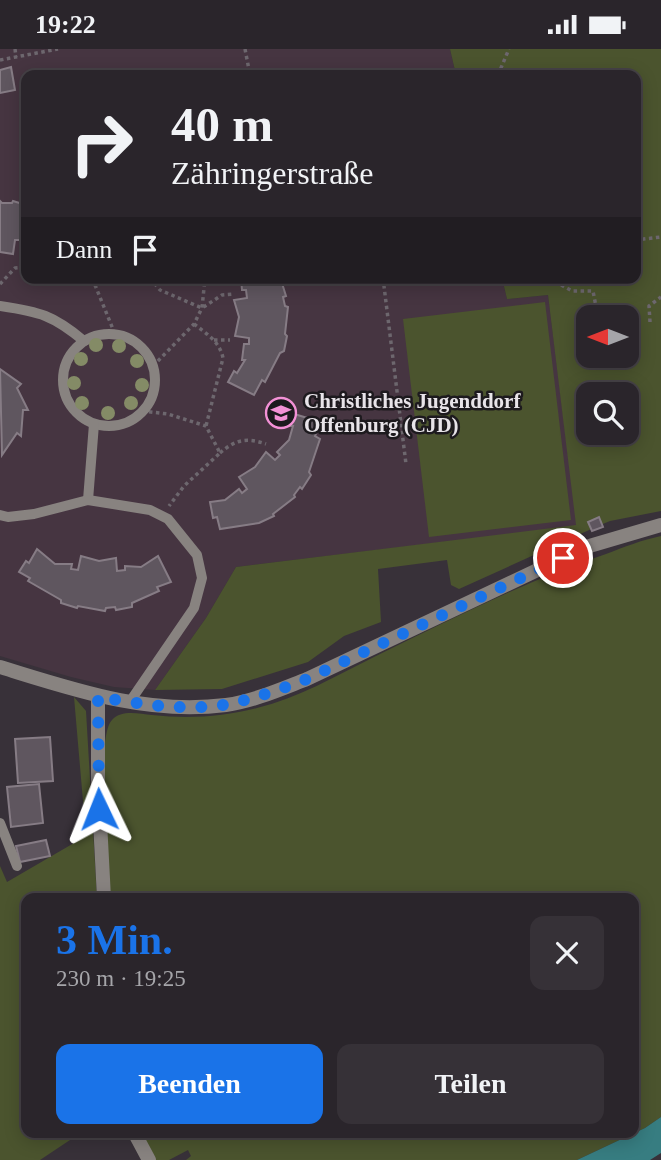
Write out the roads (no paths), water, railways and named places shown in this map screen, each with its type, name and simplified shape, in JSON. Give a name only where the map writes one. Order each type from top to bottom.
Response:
[{"type":"street","points":[[0,667],[98,697],[128,703],[169,707],[226,705],[273,693],[307,679],[586,547],[661,525]]},
{"type":"street","points":[[98,697],[98,783],[104,893]]},
{"type":"street","points":[[137,1138],[149,1160]]},
{"type":"lane","points":[[0,306],[25,309],[60,321],[84,341]]},
{"type":"lane","points":[[115,334],[138,345],[147,355],[153,366],[153,390],[142,411],[132,420],[107,426],[81,417],[71,406],[65,393],[63,378],[73,351],[84,341],[94,336],[115,334]]},
{"type":"lane","points":[[88,500],[94,423]]},
{"type":"lane","points":[[0,515],[8,517],[34,514],[88,500],[150,510],[176,527],[197,555],[202,578],[194,608],[128,703]]},
{"type":"lane","points":[[0,823],[17,866]]},
{"type":"water","points":[[661,1117],[661,1153],[650,1160],[577,1160],[624,1138],[639,1138],[639,1131]]},
{"type":"place","name":"Christliches Jugenddorf Offenburg (CJD)","points":[[281,413]]}]
